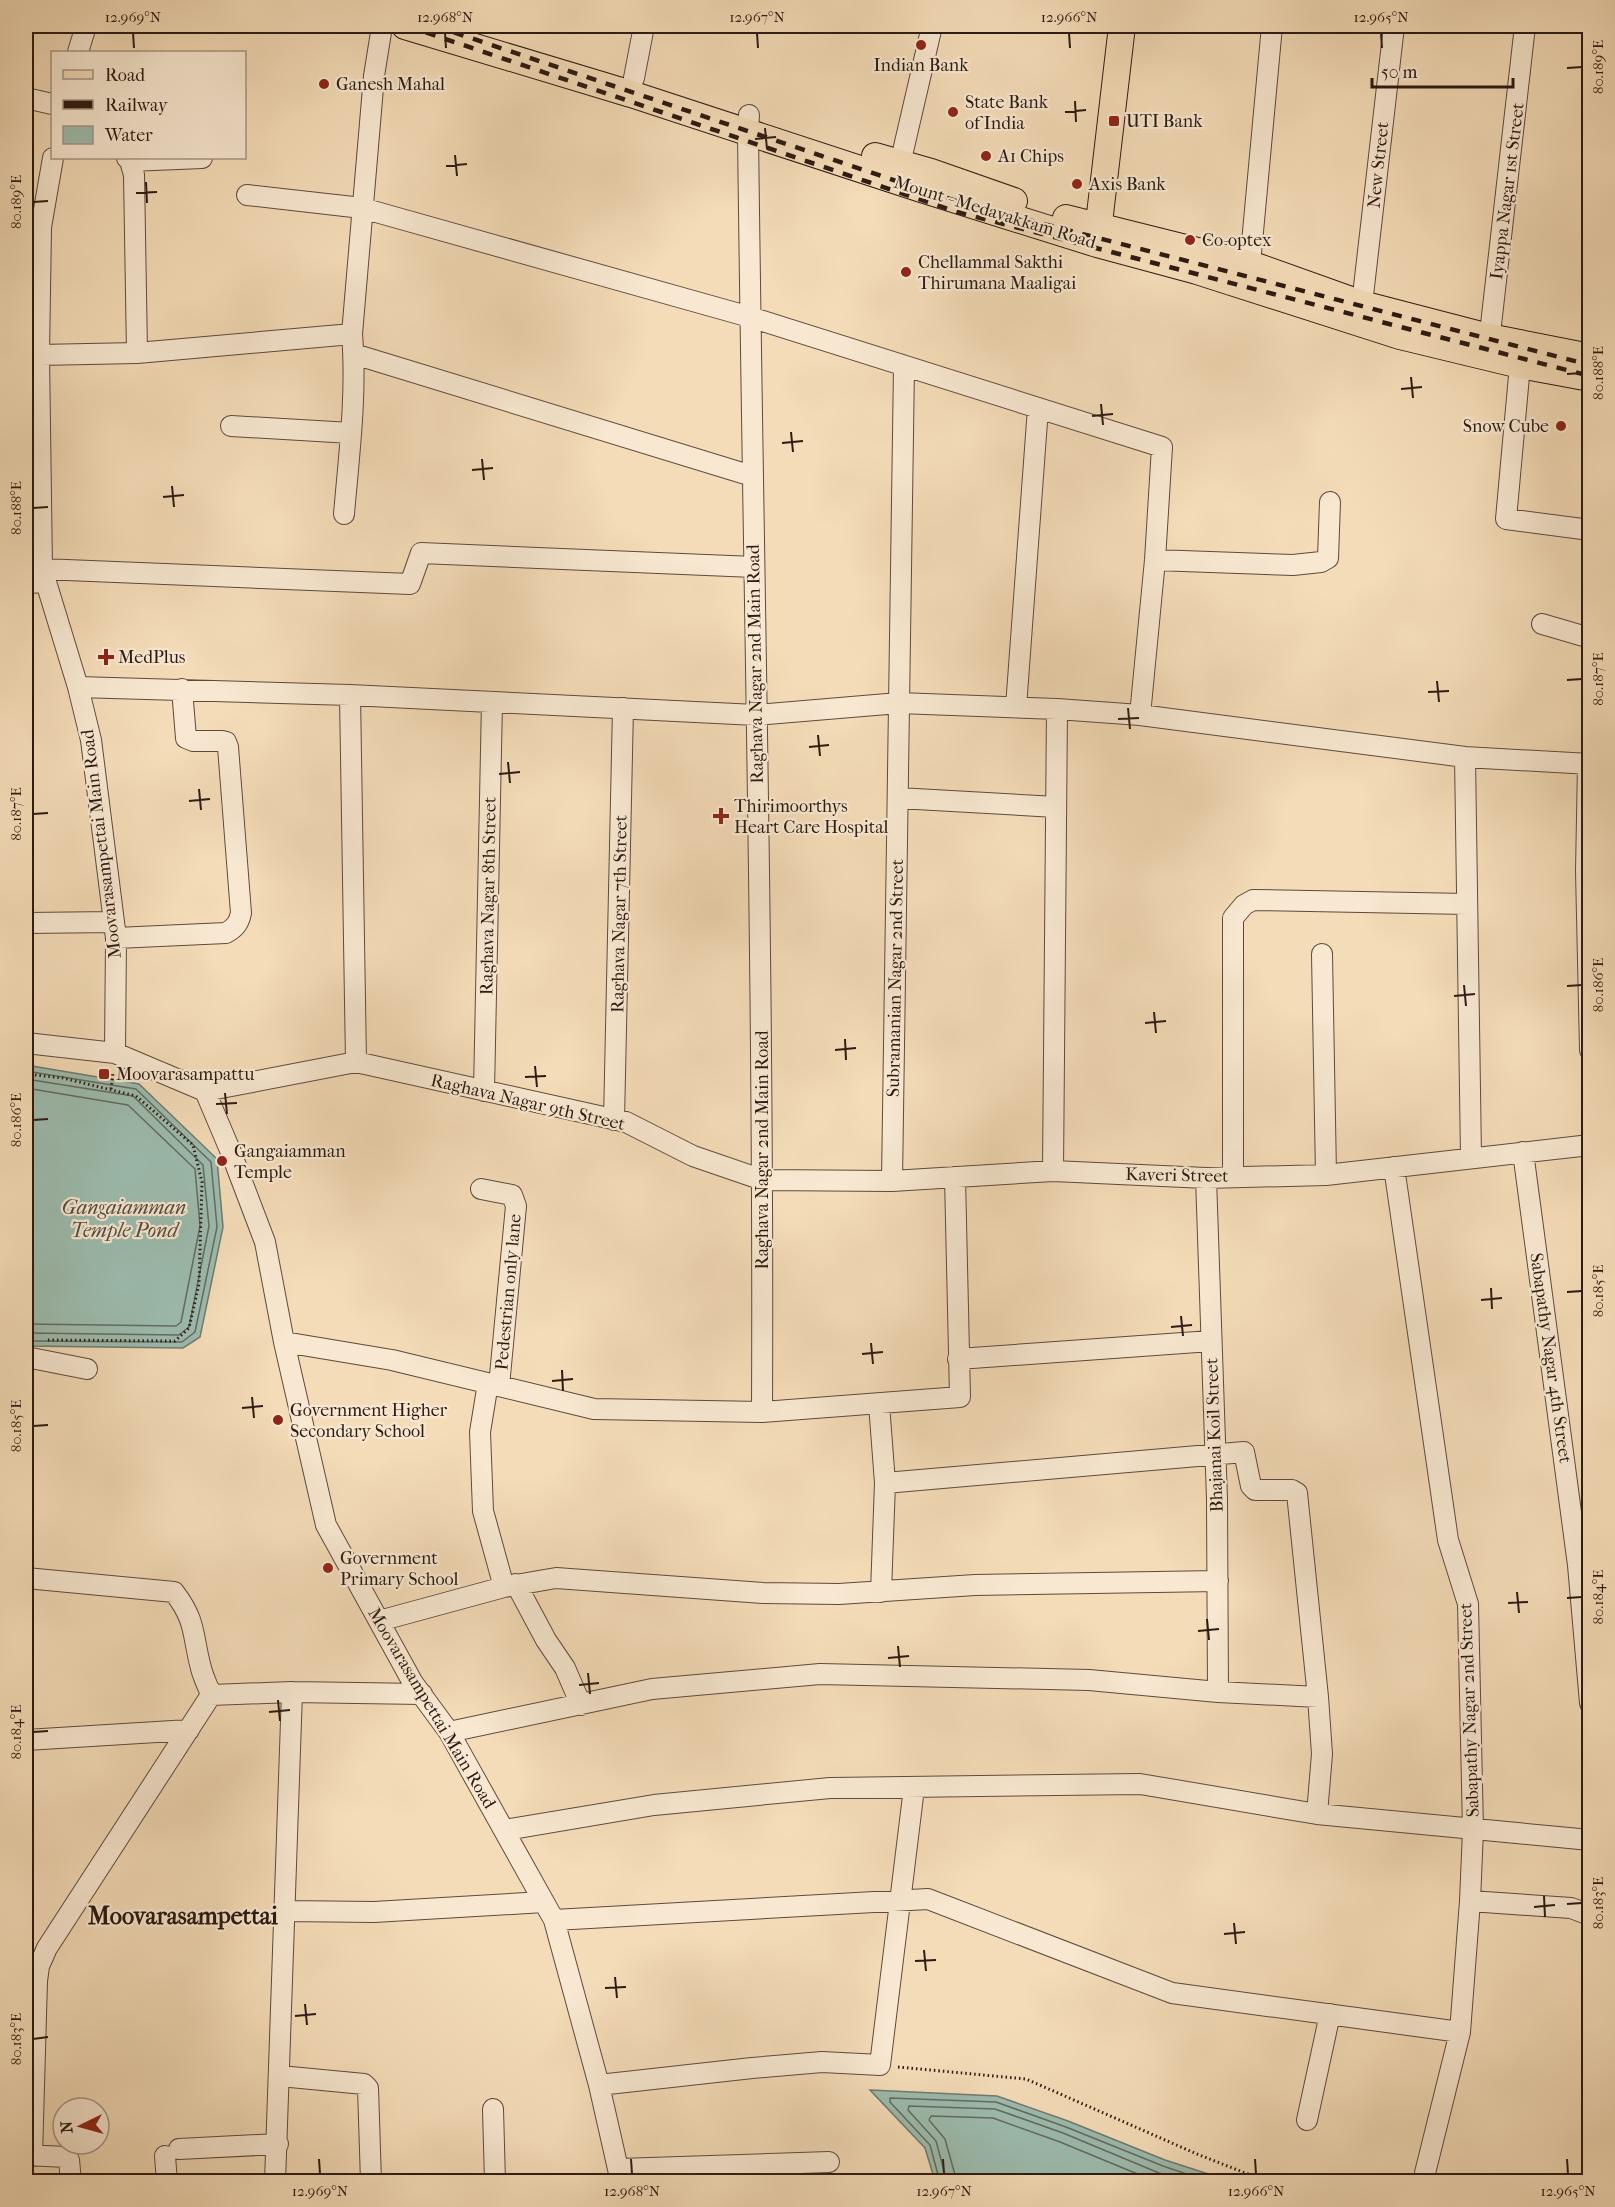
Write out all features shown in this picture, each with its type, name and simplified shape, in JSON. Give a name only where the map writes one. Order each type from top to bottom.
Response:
[{"type":"main road","name":"Mount - Medavakkam Road","points":[[405,26],[631,94],[931,172],[1051,214],[1099,235],[1197,271],[1400,336],[1590,357]]},
{"type":"main road","name":"Mount - Medavakkam Road","points":[[464,26],[634,78],[903,184],[1099,235],[1250,264],[1488,347],[1520,365],[1590,378]]},
{"type":"main road","points":[[1099,235],[1122,26]]},
{"type":"street","points":[[78,51],[86,26]]},
{"type":"street","points":[[344,514],[351,433],[354,354],[352,334],[374,76],[382,26]]},
{"type":"street","points":[[634,78],[644,26]]},
{"type":"street","points":[[900,165],[932,26]]},
{"type":"street","points":[[1250,264],[1272,26]]},
{"type":"street","name":"New Street","points":[[1362,304],[1394,26]]},
{"type":"street","name":"Iyappa Nagar 1st Street","points":[[1488,347],[1526,26]]},
{"type":"street","points":[[26,98],[51,104]]},
{"type":"street","name":"Raghava Nagar 2nd Main Road","points":[[749,124],[763,1180],[762,1412]]},
{"type":"street","name":"Moovarasampettai Main Road","points":[[53,159],[33,225],[32,354],[44,576],[78,687],[91,740],[115,930],[115,1053]]},
{"type":"street","points":[[129,159],[134,175],[137,353]]},
{"type":"street","points":[[247,195],[362,208],[750,317],[1162,447],[1155,560],[1140,715]]},
{"type":"street","points":[[32,354],[137,353],[352,334]]},
{"type":"street","points":[[354,354],[752,476]]},
{"type":"street","points":[[1520,365],[1506,519],[1590,530]]},
{"type":"street","name":"Subramanian Nagar 2nd Street","points":[[892,1181],[904,366]]},
{"type":"street","points":[[1016,707],[1038,408]]},
{"type":"street","points":[[231,426],[351,433]]},
{"type":"street","points":[[1155,560],[1293,565],[1321,562],[1328,558],[1330,502]]},
{"type":"street","points":[[26,584],[44,576],[410,584],[421,554],[754,567]]},
{"type":"street","points":[[1542,624],[1590,638]]},
{"type":"street","points":[[78,687],[350,695],[756,715],[899,702],[1057,709],[1140,715],[1465,756],[1589,764],[1586,871],[1590,1050]]},
{"type":"street","points":[[26,923],[115,930],[226,933],[239,922],[241,913],[228,747],[226,742],[222,741],[193,741],[186,738],[182,689]]},
{"type":"street","points":[[26,1043],[115,1053],[205,1091],[356,1062],[350,695]]},
{"type":"street","name":"Raghava Nagar 8th Street","points":[[484,1091],[492,702]]},
{"type":"street","name":"Raghava Nagar 7th Street","points":[[614,1120],[623,708]]},
{"type":"street","points":[[1053,1171],[1057,709]]},
{"type":"street","points":[[1465,756],[1471,1157]]},
{"type":"street","points":[[898,798],[1056,807]]},
{"type":"street","points":[[1233,1177],[1233,918],[1244,905],[1253,900],[1467,904]]},
{"type":"street","points":[[1322,954],[1326,1175]]},
{"type":"street","name":"Raghava Nagar 9th Street","points":[[356,1062],[626,1122],[693,1156],[763,1180]]},
{"type":"street","name":"Moovarasampettai Main Road","points":[[205,1091],[266,1242],[284,1342],[326,1525],[413,1683],[449,1732],[554,1920],[599,2085],[620,2175]]},
{"type":"street","name":"Kaveri Street","points":[[763,1180],[892,1181],[1053,1171],[1206,1178],[1326,1175],[1590,1145]]},
{"type":"street","name":"Sabapathy Nagar 4th Street","points":[[1524,1152],[1584,1564],[1590,1703]]},
{"type":"street","name":"Sabapathy Nagar 2nd Street","points":[[1394,1167],[1448,1539],[1468,1604],[1473,1830],[1470,1900],[1460,2032],[1425,2173],[1427,2181]]},
{"type":"street","points":[[284,1342],[392,1360],[594,1409],[762,1412],[960,1397],[957,1359],[955,1177]]},
{"type":"street","name":"Bhajanai Koil Street","points":[[1206,1178],[1218,1581],[1218,1692]]},
{"type":"street","name":"Pedestrian only lane","points":[[481,1189],[512,1196],[516,1206],[493,1385]]},
{"type":"street","points":[[957,1359],[1212,1341]]},
{"type":"street","points":[[26,1358],[87,1369]]},
{"type":"street","points":[[493,1385],[480,1432],[483,1511],[510,1585],[565,1668],[581,1705]]},
{"type":"street","points":[[879,1404],[885,1483],[881,1592]]},
{"type":"street","points":[[885,1483],[1244,1452],[1251,1486],[1255,1490],[1292,1490],[1297,1493],[1322,1754],[1317,1815]]},
{"type":"street","points":[[26,1578],[174,1592],[186,1608],[195,1633],[201,1669],[211,1695]]},
{"type":"street","points":[[378,1621],[510,1585],[556,1578],[763,1593],[881,1592],[975,1585],[1218,1581]]},
{"type":"street","points":[[449,1732],[652,1689],[820,1674],[1089,1680],[1218,1692],[1318,1697]]},
{"type":"street","points":[[211,1695],[292,1692],[422,1694]]},
{"type":"street","points":[[275,2181],[292,1692]]},
{"type":"street","points":[[71,2181],[68,2158],[29,2156],[39,1966],[47,1948],[211,1695]]},
{"type":"street","points":[[26,1740],[189,1730]]},
{"type":"street","points":[[504,1830],[654,1806],[830,1788],[1140,1784],[1317,1815],[1590,1840]]},
{"type":"street","points":[[599,2085],[822,2062],[880,2065],[914,1788]]},
{"type":"street","points":[[554,1920],[928,1899],[1172,1993],[1460,2032]]},
{"type":"street","points":[[1470,1900],[1571,1908],[1590,1915]]},
{"type":"street","points":[[285,1911],[374,1912],[544,1902]]},
{"type":"street","points":[[1307,2120],[1330,2014]]},
{"type":"street","points":[[280,2076],[364,2084],[368,2088],[371,2181]]},
{"type":"street","points":[[493,2109],[495,2181]]},
{"type":"street","points":[[167,2181],[172,2153],[278,2144]]},
{"type":"street","points":[[620,2175],[829,2162]]},
{"type":"path","points":[[26,1074],[63,1078],[136,1096],[193,1145],[202,1182],[199,1284],[189,1328],[175,1341],[43,1340]]},
{"type":"path","points":[[880,2065],[1026,2079],[1197,2154],[1268,2181]]},
{"type":"water","name":"Gangaiamman Temple Pond","points":[[26,1065],[139,1084],[217,1159],[223,1227],[200,1337],[183,1348],[26,1346]]},
{"type":"water","points":[[870,2090],[997,2096],[1068,2121],[1165,2160],[1230,2181],[935,2181],[925,2148]]},
{"type":"railway","points":[[407,26],[957,212],[1590,376]]},
{"type":"railway","points":[[435,26],[959,202],[1590,365]]},
{"type":"place","name":"Indian Bank","points":[[921,45]]},
{"type":"place","name":"Ganesh Mahal","points":[[324,84]]},
{"type":"place","name":"State Bank of India","points":[[953,112]]},
{"type":"place","name":"UTI Bank","points":[[1114,121]]},
{"type":"place","name":"A1 Chips","points":[[986,156]]},
{"type":"place","name":"Axis Bank","points":[[1077,184]]},
{"type":"place","name":"Co-optex","points":[[1190,240]]},
{"type":"place","name":"Chellammal Sakthi Thirumana Maaligai","points":[[906,272]]},
{"type":"place","name":"Snow Cube","points":[[1561,426]]},
{"type":"place","name":"MedPlus","points":[[106,657]]},
{"type":"place","name":"Thirimoorthys Heart Care Hospital","points":[[721,816]]},
{"type":"place","name":"Moovarasampattu","points":[[104,1074]]},
{"type":"place","name":"Gangaiamman Temple","points":[[222,1161]]},
{"type":"place","name":"Government Higher Secondary School","points":[[278,1420]]},
{"type":"place","name":"Government Primary School","points":[[328,1568]]},
{"type":"district","name":"Moovarasampettai","points":[[183,1916]]}]
